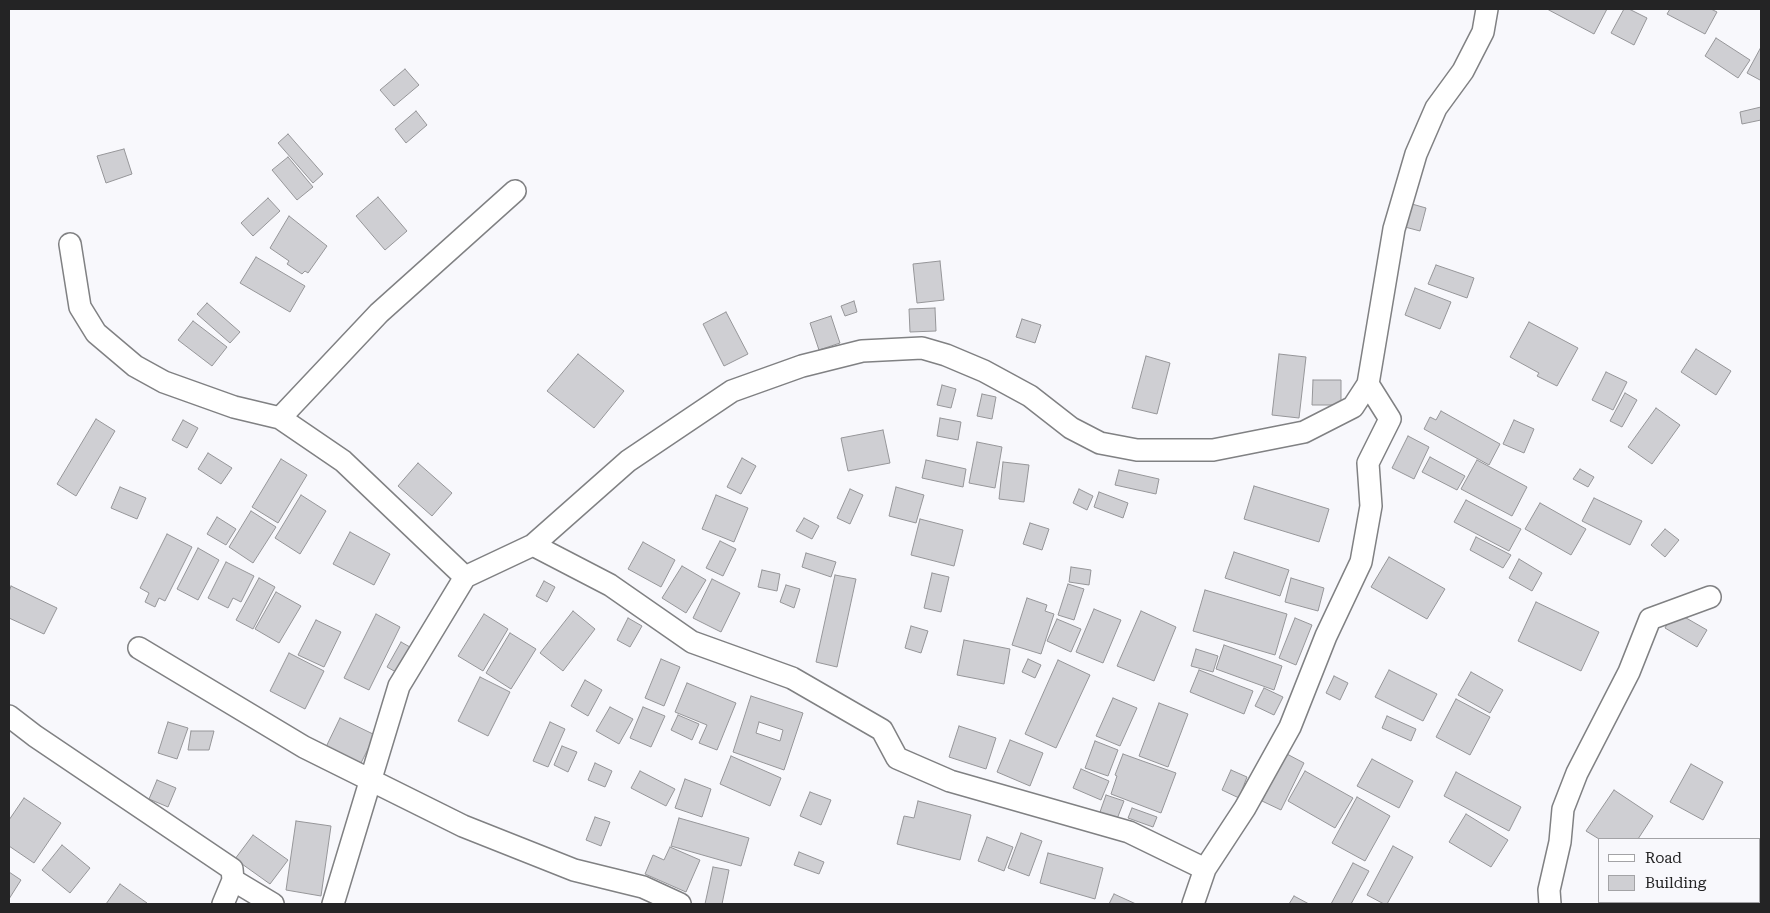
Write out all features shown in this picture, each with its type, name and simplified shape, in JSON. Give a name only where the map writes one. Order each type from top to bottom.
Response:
[{"type":"street","points":[[333,904],[399,686],[465,578],[533,545],[628,460],[732,391],[802,366],[862,351],[922,348],[946,355],[984,371],[1030,396],[1072,428],[1100,443],[1137,450],[1213,450],[1304,432],[1353,407],[1368,384],[1394,229],[1416,154],[1436,108],[1463,71],[1483,32],[1487,9]]},
{"type":"street","points":[[280,418],[380,313],[516,191]]},
{"type":"street","points":[[70,244],[80,307],[96,333],[135,366],[164,382],[234,407],[280,418],[343,461],[465,578]]},
{"type":"street","points":[[1368,384],[1390,419]]},
{"type":"street","points":[[1353,407],[1390,419]]},
{"type":"street","points":[[1193,904],[1205,869],[1245,808],[1290,727],[1326,636],[1361,562],[1371,506],[1368,463],[1390,419]]},
{"type":"street","points":[[533,545],[610,585],[692,642],[792,678],[882,730],[897,758],[950,782],[1129,832],[1205,869]]},
{"type":"street","points":[[1550,904],[1549,890],[1560,842],[1563,809],[1577,773],[1629,672],[1650,619],[1710,597]]},
{"type":"street","points":[[139,648],[304,747],[463,826],[565,866],[643,887],[680,904]]},
{"type":"street","points":[[9,716],[232,869],[233,880],[223,904]]},
{"type":"street","points":[[233,880],[273,904]]},
{"type":"building","points":[[1547,9],[1607,9],[1594,34]]},
{"type":"building","points":[[1624,9],[1629,9],[1647,18],[1634,45],[1611,33]]},
{"type":"building","points":[[1670,9],[1711,9],[1717,12],[1705,34],[1667,14]]},
{"type":"building","points":[[1716,38],[1750,60],[1738,78],[1705,56]]},
{"type":"building","points":[[1761,47],[1761,79],[1760,80],[1747,73]]},
{"type":"building","points":[[405,69],[419,85],[394,106],[380,90]]},
{"type":"building","points":[[1761,107],[1761,120],[1742,124],[1740,112]]},
{"type":"building","points":[[416,111],[427,125],[406,143],[395,129]]},
{"type":"building","points":[[288,134],[323,174],[313,183],[278,143]]},
{"type":"building","points":[[124,149],[132,174],[106,183],[97,156]]},
{"type":"building","points":[[288,157],[313,187],[297,200],[272,170]]},
{"type":"building","points":[[378,197],[407,231],[385,250],[356,216]]},
{"type":"building","points":[[268,198],[280,211],[253,236],[241,223]]},
{"type":"building","points":[[1412,204],[1426,208],[1420,231],[1405,227]]},
{"type":"building","points":[[289,216],[327,246],[308,273],[305,271],[302,274],[287,264],[289,261],[270,248]]},
{"type":"building","points":[[256,257],[305,286],[290,312],[240,283]]},
{"type":"building","points":[[940,261],[944,300],[917,303],[913,264]]},
{"type":"building","points":[[1436,265],[1474,278],[1467,298],[1428,284]]},
{"type":"building","points":[[1415,288],[1451,302],[1440,329],[1405,315]]},
{"type":"building","points":[[854,301],[857,312],[845,316],[841,306]]},
{"type":"building","points":[[207,303],[240,332],[230,343],[197,314]]},
{"type":"building","points":[[935,308],[936,331],[910,332],[909,309]]},
{"type":"building","points":[[726,312],[748,354],[724,366],[703,324]]},
{"type":"building","points":[[831,316],[840,343],[819,350],[810,323]]},
{"type":"building","points":[[1022,319],[1041,325],[1035,343],[1016,337]]},
{"type":"building","points":[[193,321],[227,347],[212,366],[178,340]]},
{"type":"building","points":[[1529,322],[1578,348],[1557,386],[1537,376],[1539,373],[1510,357]]},
{"type":"building","points":[[1696,349],[1731,371],[1716,395],[1681,372]]},
{"type":"building","points":[[578,354],[624,391],[594,428],[547,391]]},
{"type":"building","points":[[1279,354],[1306,357],[1299,418],[1272,415]]},
{"type":"building","points":[[1146,356],[1170,363],[1157,414],[1132,408]]},
{"type":"building","points":[[1606,372],[1627,382],[1613,410],[1592,400]]},
{"type":"building","points":[[1313,380],[1341,380],[1341,405],[1312,405]]},
{"type":"building","points":[[942,385],[956,389],[951,408],[937,405]]},
{"type":"building","points":[[1625,393],[1637,400],[1622,427],[1610,421]]},
{"type":"building","points":[[982,394],[996,397],[992,419],[977,416]]},
{"type":"building","points":[[1656,408],[1680,425],[1652,464],[1628,447]]},
{"type":"building","points":[[1441,411],[1500,444],[1489,465],[1424,429],[1430,417],[1436,420]]},
{"type":"building","points":[[940,418],[961,422],[958,440],[937,436]]},
{"type":"building","points":[[96,419],[115,431],[76,496],[57,484]]},
{"type":"building","points":[[183,420],[198,428],[187,448],[172,440]]},
{"type":"building","points":[[1514,420],[1534,429],[1524,453],[1503,444]]},
{"type":"building","points":[[883,430],[890,463],[848,471],[841,438]]},
{"type":"building","points":[[1408,436],[1429,447],[1414,479],[1392,468]]},
{"type":"building","points":[[977,442],[1002,447],[995,488],[969,483]]},
{"type":"building","points":[[208,453],[232,468],[221,484],[198,469]]},
{"type":"building","points":[[1430,457],[1465,476],[1457,490],[1422,472]]},
{"type":"building","points":[[742,458],[756,466],[741,494],[727,487]]},
{"type":"building","points":[[281,459],[307,475],[278,523],[252,507]]},
{"type":"building","points":[[926,460],[966,469],[963,487],[922,478]]},
{"type":"building","points":[[1477,460],[1527,487],[1512,516],[1461,489]]},
{"type":"building","points":[[1003,462],[1029,465],[1024,502],[999,499]]},
{"type":"building","points":[[418,463],[452,493],[432,516],[398,486]]},
{"type":"building","points":[[1580,469],[1594,477],[1588,487],[1573,479]]},
{"type":"building","points":[[1119,470],[1159,479],[1156,494],[1115,485]]},
{"type":"building","points":[[1254,486],[1329,509],[1319,542],[1244,519]]},
{"type":"building","points":[[120,487],[146,498],[137,519],[111,508]]},
{"type":"building","points":[[896,487],[924,495],[916,523],[889,516]]},
{"type":"building","points":[[850,489],[863,495],[850,524],[837,518]]},
{"type":"building","points":[[1079,489],[1093,496],[1087,510],[1073,503]]},
{"type":"building","points":[[1099,492],[1128,503],[1123,518],[1094,507]]},
{"type":"building","points":[[301,495],[326,511],[300,554],[275,538]]},
{"type":"building","points":[[716,495],[748,508],[734,542],[702,529]]},
{"type":"building","points":[[1594,498],[1642,521],[1630,545],[1582,521]]},
{"type":"building","points":[[1466,500],[1521,529],[1509,551],[1454,522]]},
{"type":"building","points":[[1540,503],[1586,529],[1571,555],[1525,529]]},
{"type":"building","points":[[251,511],[276,527],[253,563],[229,547]]},
{"type":"building","points":[[217,517],[236,529],[226,545],[207,534]]},
{"type":"building","points":[[804,518],[819,526],[812,539],[796,531]]},
{"type":"building","points":[[920,519],[963,530],[954,566],[911,555]]},
{"type":"building","points":[[1030,523],[1049,529],[1042,550],[1023,544]]},
{"type":"building","points":[[1665,529],[1679,540],[1665,557],[1651,545]]},
{"type":"building","points":[[350,532],[390,554],[374,585],[333,564]]},
{"type":"building","points":[[167,534],[192,547],[165,601],[159,598],[155,607],[145,602],[149,593],[140,588]]},
{"type":"building","points":[[1476,537],[1511,555],[1503,568],[1470,550]]},
{"type":"building","points":[[720,541],[736,549],[723,576],[706,568]]},
{"type":"building","points":[[643,542],[675,560],[661,587],[628,569]]},
{"type":"building","points":[[198,548],[219,560],[198,600],[177,589]]},
{"type":"building","points":[[1234,552],[1289,570],[1280,596],[1225,578]]},
{"type":"building","points":[[806,553],[836,562],[831,577],[802,567]]},
{"type":"building","points":[[1389,557],[1445,589],[1427,619],[1371,587]]},
{"type":"building","points":[[1519,559],[1542,573],[1532,591],[1509,578]]},
{"type":"building","points":[[226,562],[254,576],[241,602],[233,598],[228,608],[208,598]]},
{"type":"building","points":[[682,566],[706,580],[686,613],[662,598]]},
{"type":"building","points":[[1071,567],[1091,570],[1089,585],[1069,582]]},
{"type":"building","points":[[762,570],[780,574],[777,591],[758,587]]},
{"type":"building","points":[[932,573],[949,577],[941,612],[924,608]]},
{"type":"building","points":[[835,575],[856,579],[837,667],[816,662]]},
{"type":"building","points":[[259,578],[275,587],[253,629],[236,620]]},
{"type":"building","points":[[1291,578],[1324,588],[1318,611],[1285,602]]},
{"type":"building","points":[[712,579],[740,593],[721,632],[693,618]]},
{"type":"building","points":[[544,581],[555,587],[547,602],[536,596]]},
{"type":"building","points":[[1068,584],[1084,589],[1074,620],[1058,615]]},
{"type":"building","points":[[786,585],[800,589],[794,608],[780,602]]},
{"type":"building","points":[[11,586],[57,608],[44,634],[9,618],[9,592]]},
{"type":"building","points":[[1205,590],[1287,614],[1275,655],[1193,631]]},
{"type":"building","points":[[276,592],[301,606],[279,643],[255,629]]},
{"type":"building","points":[[1027,598],[1047,605],[1045,611],[1054,614],[1041,654],[1012,645]]},
{"type":"building","points":[[1536,602],[1599,632],[1581,671],[1518,641]]},
{"type":"building","points":[[1094,609],[1121,620],[1103,663],[1076,652]]},
{"type":"building","points":[[573,611],[595,629],[563,671],[540,653]]},
{"type":"building","points":[[1141,611],[1176,627],[1154,681],[1117,666]]},
{"type":"building","points":[[1674,611],[1707,630],[1697,647],[1665,628]]},
{"type":"building","points":[[376,614],[400,627],[369,690],[344,678]]},
{"type":"building","points":[[484,614],[508,629],[483,671],[458,656]]},
{"type":"building","points":[[628,618],[642,626],[630,647],[617,640]]},
{"type":"building","points":[[1295,618],[1312,625],[1296,665],[1279,658]]},
{"type":"building","points":[[1057,619],[1081,629],[1071,652],[1047,641]]},
{"type":"building","points":[[316,620],[341,632],[324,667],[298,655]]},
{"type":"building","points":[[911,626],[928,631],[921,653],[905,648]]},
{"type":"building","points":[[510,633],[536,649],[511,689],[486,673]]},
{"type":"building","points":[[964,640],[1010,649],[1004,684],[957,675]]},
{"type":"building","points":[[401,642],[417,651],[403,676],[387,667]]},
{"type":"building","points":[[1224,645],[1282,666],[1274,690],[1216,669]]},
{"type":"building","points":[[1196,649],[1218,656],[1213,672],[1191,666]]},
{"type":"building","points":[[289,653],[324,671],[305,709],[270,691]]},
{"type":"building","points":[[661,659],[680,667],[664,706],[645,698]]},
{"type":"building","points":[[1028,659],[1041,665],[1035,678],[1022,672]]},
{"type":"building","points":[[1058,660],[1090,675],[1056,748],[1025,734]]},
{"type":"building","points":[[1199,670],[1253,691],[1244,714],[1190,692]]},
{"type":"building","points":[[1389,670],[1437,694],[1423,721],[1375,697]]},
{"type":"building","points":[[1471,672],[1503,690],[1490,713],[1458,695]]},
{"type":"building","points":[[1334,676],[1348,683],[1340,700],[1326,693]]},
{"type":"building","points":[[480,677],[510,692],[488,736],[458,721]]},
{"type":"building","points":[[585,680],[602,690],[588,716],[571,706]]},
{"type":"building","points":[[687,683],[736,703],[717,750],[699,743],[707,725],[675,712]]},
{"type":"building","points":[[1264,688],[1283,697],[1274,715],[1255,706]]},
{"type":"building","points":[[751,696],[803,713],[784,770],[733,752]],"holes":[[[759,722],[783,730],[780,741],[756,733]]]},
{"type":"building","points":[[1113,698],[1137,708],[1120,746],[1096,736]]},
{"type":"building","points":[[1456,699],[1490,717],[1470,755],[1436,737]]},
{"type":"building","points":[[1159,703],[1188,714],[1168,767],[1139,756]]},
{"type":"building","points":[[610,707],[633,719],[619,744],[596,731]]},
{"type":"building","points":[[643,707],[665,716],[651,747],[630,738]]},
{"type":"building","points":[[678,715],[699,724],[692,740],[671,730]]},
{"type":"building","points":[[1387,716],[1416,729],[1411,741],[1382,728]]},
{"type":"building","points":[[340,718],[375,735],[361,763],[326,747]]},
{"type":"building","points":[[168,722],[188,728],[177,759],[158,753]]},
{"type":"building","points":[[550,722],[565,729],[548,767],[533,761]]},
{"type":"building","points":[[959,726],[996,738],[986,769],[949,757]]},
{"type":"building","points":[[191,731],[214,731],[209,750],[188,750]]},
{"type":"building","points":[[1010,740],[1043,753],[1030,786],[997,772]]},
{"type":"building","points":[[1095,741],[1118,750],[1108,776],[1085,768]]},
{"type":"building","points":[[562,746],[577,752],[568,772],[554,765]]},
{"type":"building","points":[[1285,753],[1304,763],[1281,810],[1262,801]]},
{"type":"building","points":[[1123,754],[1176,773],[1161,813],[1111,794],[1117,776],[1115,775]]},
{"type":"building","points":[[731,756],[781,778],[770,806],[720,784]]},
{"type":"building","points":[[1372,759],[1413,781],[1399,808],[1357,786]]},
{"type":"building","points":[[595,763],[612,771],[605,787],[588,780]]},
{"type":"building","points":[[1691,764],[1723,782],[1703,820],[1670,802]]},
{"type":"building","points":[[1081,769],[1109,781],[1101,800],[1073,788]]},
{"type":"building","points":[[1231,770],[1247,777],[1239,798],[1222,790]]},
{"type":"building","points":[[640,771],[675,789],[666,806],[631,788]]},
{"type":"building","points":[[1305,771],[1353,798],[1335,828],[1288,801]]},
{"type":"building","points":[[1456,772],[1521,807],[1509,831],[1444,796]]},
{"type":"building","points":[[685,779],[711,789],[702,817],[675,808]]},
{"type":"building","points":[[157,780],[176,788],[168,807],[149,799]]},
{"type":"building","points":[[1614,790],[1653,816],[1639,838],[1598,838],[1586,831]]},
{"type":"building","points":[[810,792],[831,800],[821,825],[800,816]]},
{"type":"building","points":[[1106,795],[1124,801],[1117,819],[1100,812]]},
{"type":"building","points":[[1357,797],[1390,816],[1365,861],[1332,843]]},
{"type":"building","points":[[24,798],[61,823],[34,863],[9,846],[9,820]]},
{"type":"building","points":[[918,801],[971,815],[960,860],[897,844],[904,816],[914,818]]},
{"type":"building","points":[[1132,808],[1157,817],[1153,827],[1128,818]]},
{"type":"building","points":[[1466,814],[1508,840],[1491,867],[1449,842]]},
{"type":"building","points":[[595,817],[610,822],[601,846],[586,840]]},
{"type":"building","points":[[679,818],[749,838],[741,866],[671,846]]},
{"type":"building","points":[[296,821],[331,826],[321,896],[286,890]]},
{"type":"building","points":[[1021,833],[1042,841],[1029,876],[1008,868]]},
{"type":"building","points":[[253,835],[288,860],[270,884],[235,859]]},
{"type":"building","points":[[987,837],[1013,847],[1004,871],[978,861]]},
{"type":"building","points":[[62,845],[90,868],[70,893],[42,870]]},
{"type":"building","points":[[1393,846],[1413,857],[1387,904],[1384,904],[1367,895]]},
{"type":"building","points":[[670,847],[700,860],[686,892],[645,874],[653,855],[664,860]]},
{"type":"building","points":[[799,852],[824,862],[819,874],[794,865]]},
{"type":"building","points":[[1048,853],[1103,868],[1095,899],[1040,883]]},
{"type":"building","points":[[1353,863],[1369,871],[1351,904],[1331,904]]},
{"type":"building","points":[[713,867],[729,870],[722,904],[705,904]]},
{"type":"building","points":[[1760,867],[1761,868],[1760,900]]},
{"type":"building","points":[[9,872],[21,880],[9,899]]},
{"type":"building","points":[[120,884],[147,903],[147,904],[106,904]]},
{"type":"building","points":[[1114,894],[1136,904],[1109,904]]},
{"type":"building","points":[[1294,896],[1309,904],[1289,904]]},
{"type":"building","points":[[1758,903],[1760,904],[1727,904]]}]
